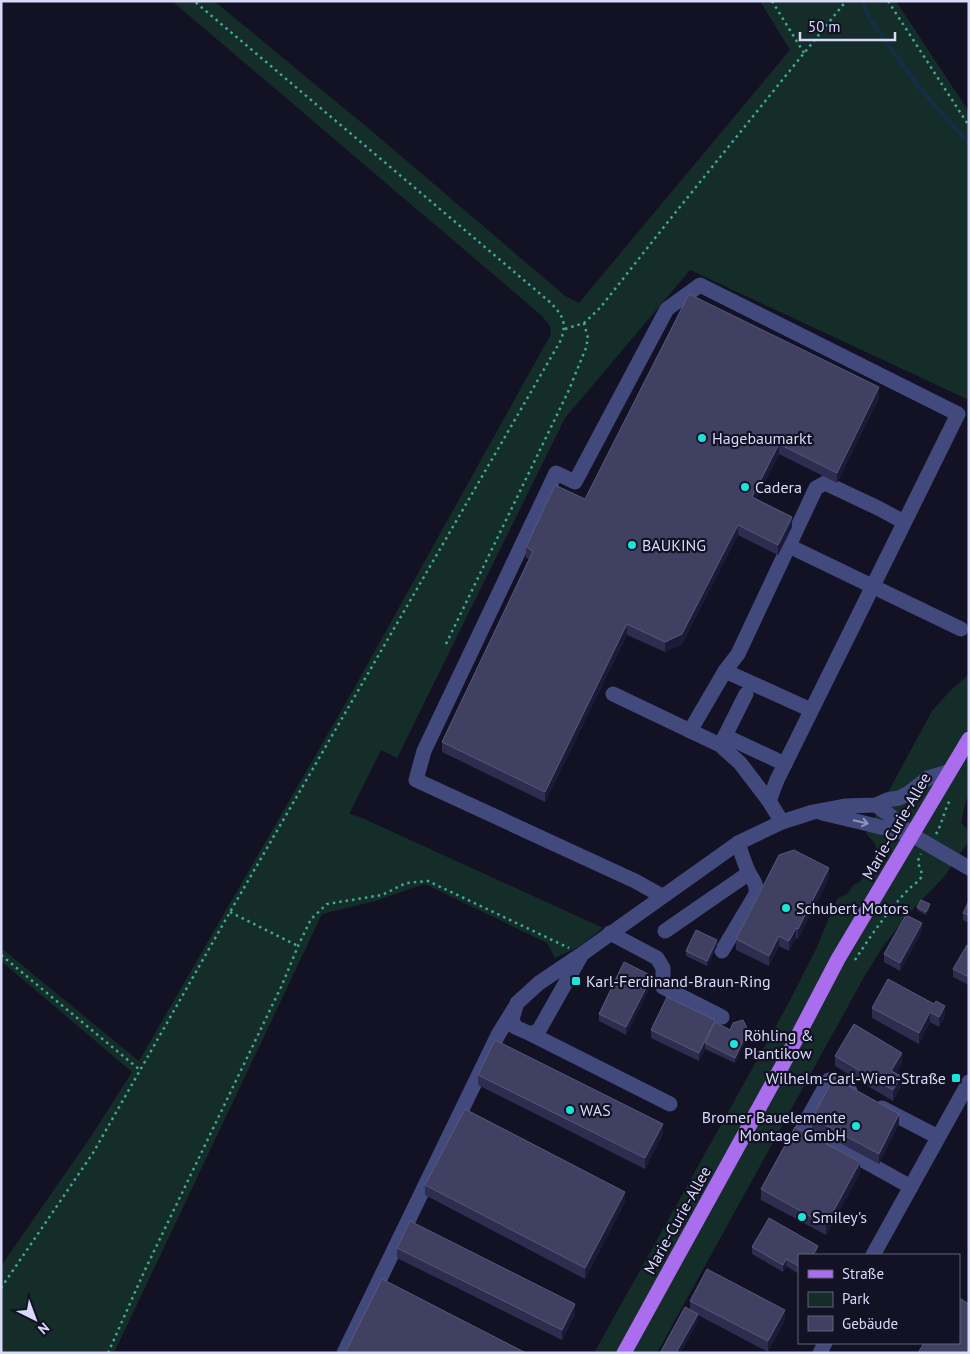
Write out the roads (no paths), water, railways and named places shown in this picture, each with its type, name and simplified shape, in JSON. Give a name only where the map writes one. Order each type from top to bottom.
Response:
[{"type":"main road","name":"Marie-Curie-Allee","points":[[624,1353],[838,959],[969,739]]},
{"type":"street","points":[[662,896],[635,881],[416,780],[424,751],[556,473],[575,482],[667,309],[700,285],[958,414],[811,710],[777,780],[769,801]]},
{"type":"street","points":[[690,731],[725,671],[738,654],[816,488],[825,483],[904,522]]},
{"type":"street","points":[[789,546],[961,629]]},
{"type":"street","points":[[725,671],[811,710]]},
{"type":"street","points":[[614,694],[690,731],[722,740],[785,764]]},
{"type":"street","points":[[722,740],[746,694]]},
{"type":"street","points":[[722,740],[769,801],[782,822]]},
{"type":"street","points":[[344,1353],[498,1035],[517,1003],[539,983],[738,843],[782,822],[813,812],[838,807],[876,805],[904,796],[928,778],[948,772]]},
{"type":"street","points":[[876,805],[912,836],[969,868]]},
{"type":"street","points":[[813,812],[912,836]]},
{"type":"street","points":[[722,952],[756,894],[755,882],[749,873],[738,843]]},
{"type":"street","points":[[665,931],[749,873]]},
{"type":"street","points":[[610,933],[657,958],[663,968],[663,987],[722,1017]]},
{"type":"street","points":[[531,1034],[539,1030],[582,954]]},
{"type":"street","points":[[517,1003],[512,1019],[515,1027],[670,1104]]},
{"type":"street","points":[[911,1187],[803,1127],[829,1080],[938,1137]]},
{"type":"street","points":[[874,1254],[969,1082]]},
{"type":"waterway","points":[[862,1],[870,19],[918,86],[969,144]]},
{"type":"place","name":"Hagebaumarkt","points":[[702,438]]},
{"type":"place","name":"Cadera","points":[[745,487]]},
{"type":"place","name":"BAUKING","points":[[632,545]]},
{"type":"place","name":"Schubert Motors","points":[[786,908]]},
{"type":"place","name":"Karl-Ferdinand-Braun-Ring","points":[[576,981]]},
{"type":"place","name":"Röhling & Plantikow","points":[[734,1044]]},
{"type":"place","name":"Wilhelm-Carl-Wien-Straße","points":[[956,1078]]},
{"type":"place","name":"WAS","points":[[570,1110]]},
{"type":"place","name":"Bromer Bauelemente Montage GmbH","points":[[856,1126]]},
{"type":"place","name":"Smiley's","points":[[802,1217]]}]
